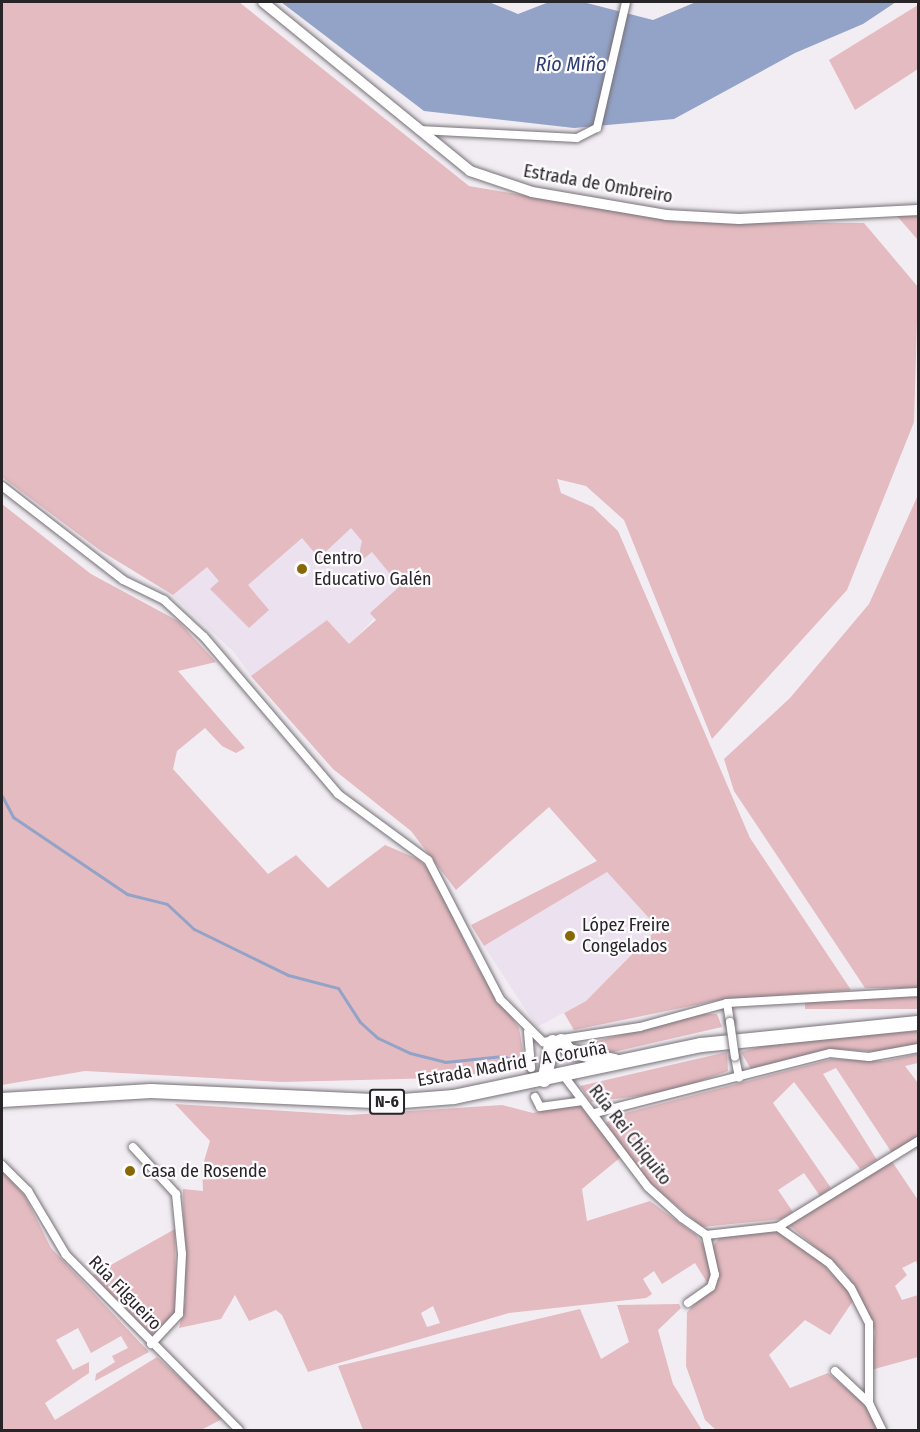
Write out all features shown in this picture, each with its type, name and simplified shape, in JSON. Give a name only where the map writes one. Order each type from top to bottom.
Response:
[{"type":"highway","name":"Estrada Madrid - A Coruña","points":[[2,1100],[151,1091],[390,1102],[544,1080],[772,1035],[918,1023]]},
{"type":"highway","points":[[544,1080],[556,1041],[569,1051],[626,1062]]},
{"type":"street","name":"Estrada de Ombreiro","points":[[263,2],[418,130],[480,175],[532,192],[666,215],[739,219],[918,210]]},
{"type":"street","points":[[418,130],[577,138],[589,133],[604,114],[627,2]]},
{"type":"street","points":[[2,486],[123,580],[164,600],[204,637],[338,794],[428,860],[478,965],[528,1032],[531,1068]]},
{"type":"street","points":[[528,1032],[556,1041],[727,1002],[918,992]]},
{"type":"street","points":[[727,1002],[739,1078]]},
{"type":"street","points":[[595,1113],[831,1053],[869,1057],[918,1048]]},
{"type":"street","name":"Rúa Rei Chiquito","points":[[564,1076],[595,1113],[659,1199],[706,1235]]},
{"type":"street","points":[[535,1097],[540,1107],[583,1101]]},
{"type":"street","points":[[688,1303],[711,1287],[716,1275],[706,1235],[778,1227],[918,1141]]},
{"type":"street","points":[[132,1147],[176,1194],[181,1244],[179,1314],[151,1344]]},
{"type":"street","name":"Rúa Filgueiro","points":[[2,1165],[28,1191],[58,1246],[151,1344],[239,1431]]},
{"type":"street","points":[[778,1227],[829,1263],[865,1312],[870,1323],[869,1402]]},
{"type":"street","points":[[835,1371],[869,1402],[882,1431]]},
{"type":"shaded area","points":[[2,2],[239,2],[469,186],[682,222],[864,223],[918,287],[914,422],[847,590],[712,739],[624,520],[586,486],[557,479],[561,493],[593,507],[618,531],[750,838],[851,990],[715,1001],[574,1030],[564,1013],[586,1001],[658,928],[607,872],[484,946],[471,925],[597,861],[549,807],[456,890],[411,831],[333,769],[251,676],[327,620],[349,644],[376,620],[370,613],[400,586],[372,552],[357,564],[362,541],[351,528],[319,558],[302,538],[248,585],[269,610],[249,628],[210,589],[219,581],[207,567],[173,595],[101,551],[2,477]]},
{"type":"shaded area","points":[[918,5],[918,69],[855,110],[829,60]]},
{"type":"shaded area","points":[[897,216],[918,216],[918,240]]},
{"type":"shaded area","name":"Centro Educativo Galén","points":[[324,470],[415,575],[349,645],[327,620],[251,676],[234,652],[168,591]]},
{"type":"shaded area","points":[[918,495],[918,988],[865,988],[734,791],[724,759],[790,698],[869,604]]},
{"type":"shaded area","points":[[2,504],[91,574],[178,621],[216,662],[178,671],[245,748],[236,753],[222,746],[205,728],[177,751],[173,769],[268,874],[296,855],[328,888],[385,845],[418,859],[432,872],[476,965],[519,1028],[526,1068],[439,1078],[282,1082],[85,1071],[2,1085]]},
{"type":"shaded area","points":[[607,872],[658,928],[586,1001],[537,1027],[484,946]]},
{"type":"shaded area","points":[[805,997],[918,997],[918,1009],[805,1009]]},
{"type":"shaded area","points":[[703,1014],[717,1014],[722,1027],[609,1053],[583,1051],[593,1042]]},
{"type":"shaded area","points":[[918,1031],[918,1044],[877,1052],[839,1049],[751,1069],[741,1052],[785,1040]]},
{"type":"shaded area","points":[[727,1052],[728,1071],[670,1092],[591,1102],[580,1086]]},
{"type":"shaded area","points":[[918,1054],[918,1063],[905,1066],[918,1083],[918,1137],[892,1153],[836,1068],[823,1074],[877,1160],[860,1169],[794,1082],[773,1103],[831,1188],[820,1196],[804,1173],[778,1190],[793,1212],[781,1219],[702,1227],[646,1180],[606,1123],[618,1115],[832,1059],[884,1061]]},
{"type":"shaded area","points":[[578,1103],[621,1157],[582,1189],[587,1221],[650,1201],[696,1235],[708,1251],[714,1274],[708,1284],[695,1263],[662,1284],[654,1271],[643,1279],[652,1294],[646,1298],[509,1313],[308,1372],[282,1315],[276,1310],[249,1321],[235,1295],[221,1319],[179,1328],[185,1301],[183,1189],[203,1191],[202,1168],[210,1141],[175,1104],[349,1115],[502,1105],[533,1113]],"holes":[[[433,1306],[440,1323],[427,1327],[421,1313]]]},
{"type":"shaded area","points":[[891,1160],[918,1200],[918,1267],[916,1261],[902,1268],[907,1275],[895,1286],[902,1300],[918,1295],[918,1357],[871,1370],[875,1331],[857,1291],[845,1272],[789,1225]]},
{"type":"shaded area","points":[[2,1170],[25,1196],[51,1248],[149,1352],[95,1381],[96,1374],[115,1362],[112,1356],[128,1348],[121,1336],[91,1353],[78,1328],[56,1340],[73,1370],[89,1362],[89,1373],[45,1403],[55,1420],[157,1357],[224,1418],[201,1430],[2,1430]]},
{"type":"shaded area","points":[[175,1229],[176,1314],[166,1330],[149,1335],[93,1275]]},
{"type":"shaded area","points":[[774,1230],[814,1255],[855,1298],[830,1335],[805,1320],[769,1355],[790,1388],[828,1373],[867,1406],[878,1430],[716,1430],[705,1420],[686,1366],[687,1312],[717,1283],[713,1246],[720,1237]]},
{"type":"shaded area","points":[[679,1304],[681,1308],[658,1330],[673,1384],[702,1430],[363,1430],[338,1366],[580,1309],[601,1359],[629,1342],[617,1305]]},
{"type":"water","name":"Río Miño","points":[[281,2],[489,2],[518,14],[549,2],[583,2],[653,20],[696,2],[896,2],[863,24],[795,53],[674,119],[574,128],[424,111]]},
{"type":"waterway","points":[[2,796],[13,817],[127,894],[167,904],[194,929],[288,975],[338,988],[360,1022],[378,1038],[410,1053],[445,1062],[503,1056],[515,1061]]},
{"type":"tunnel","points":[[531,1068],[535,1097]]},
{"type":"place","name":"Centro Educativo Galén","points":[[302,569]]},
{"type":"place","name":"López Freire Congelados","points":[[570,936]]},
{"type":"place","name":"Casa de Rosende","points":[[130,1171]]}]
